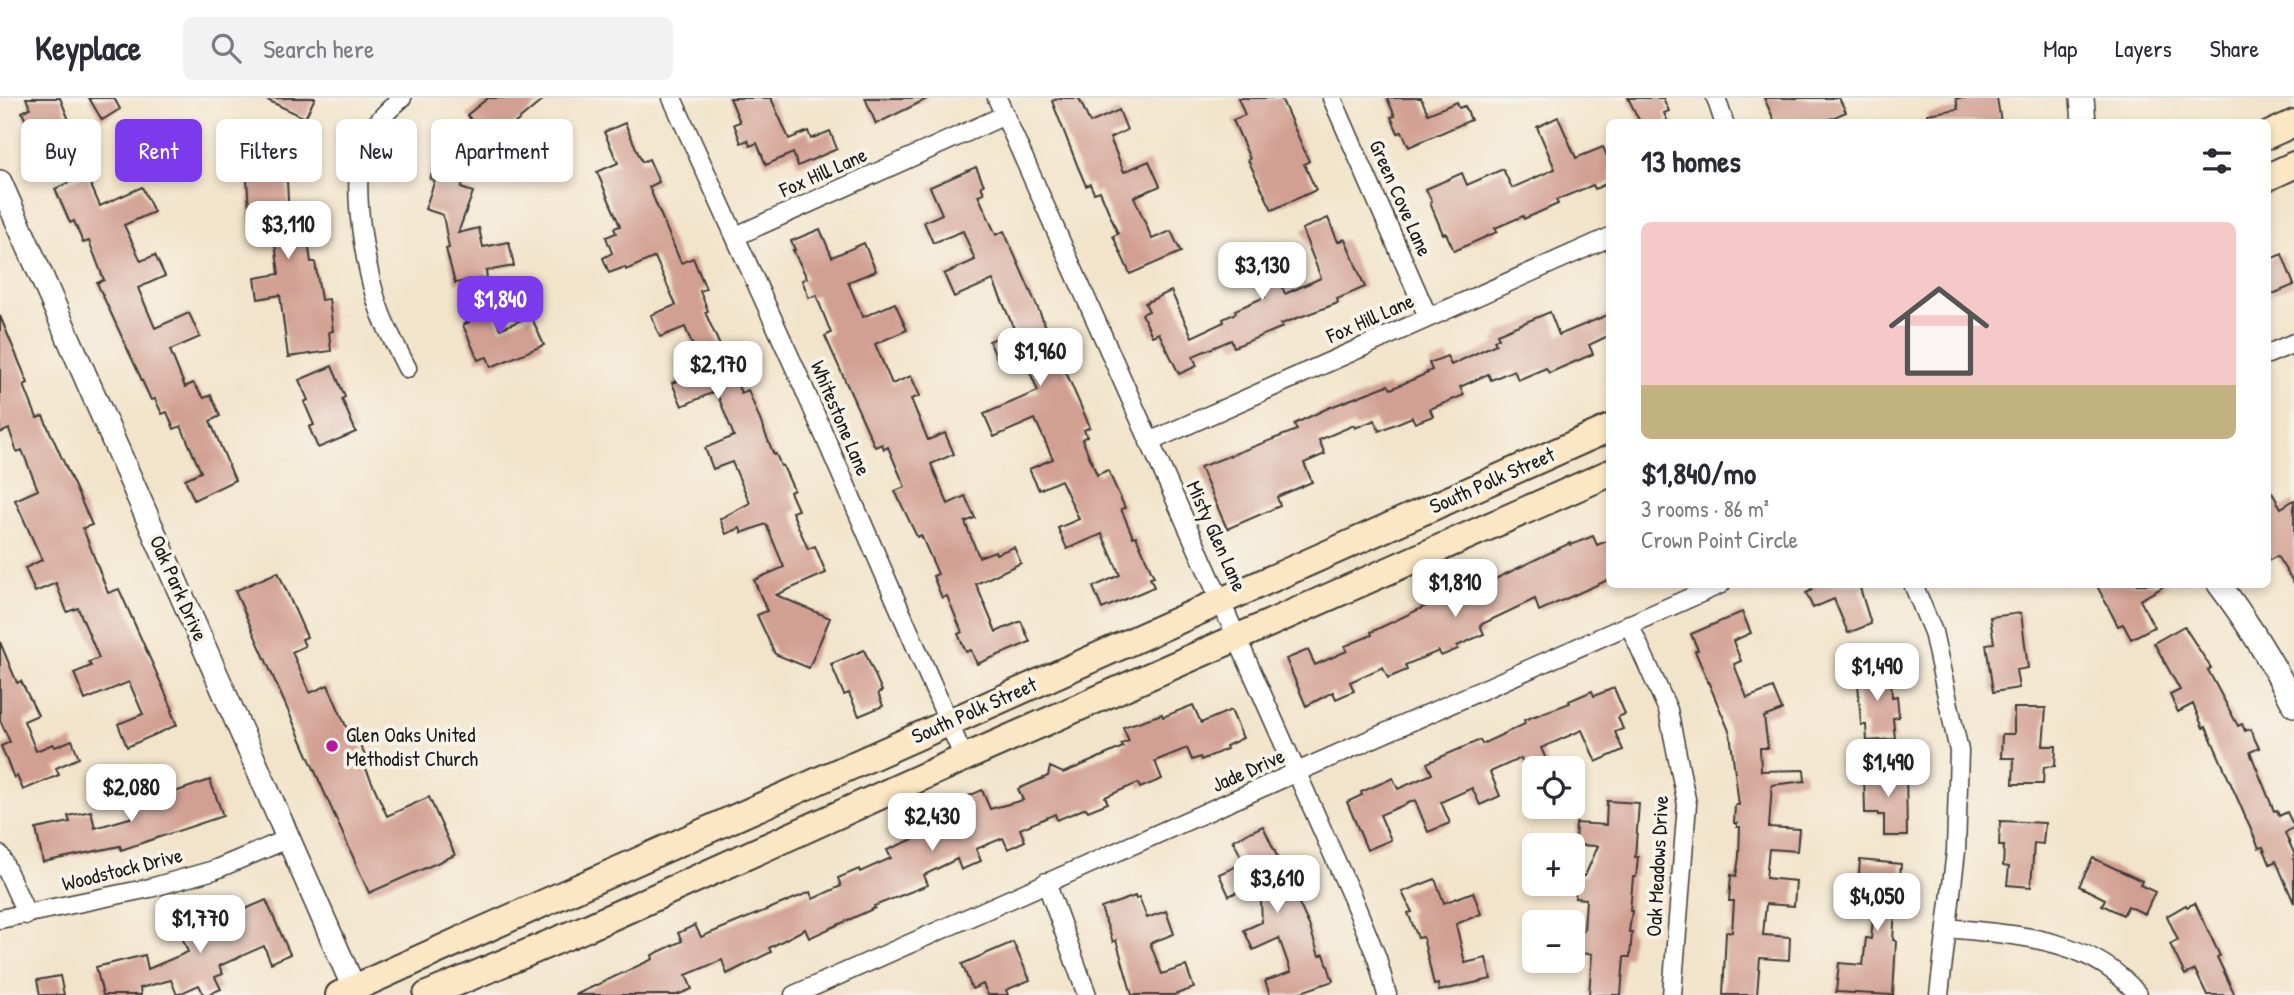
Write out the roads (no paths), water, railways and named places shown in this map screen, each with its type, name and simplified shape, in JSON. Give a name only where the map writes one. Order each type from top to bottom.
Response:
[{"type":"main road","points":[[2271,134],[2294,123]]},
{"type":"main road","points":[[2271,176],[2294,165]]},
{"type":"main road","name":"South Polk Street","points":[[351,993],[948,721],[1606,430]]},
{"type":"main road","name":"South Polk Street","points":[[428,995],[589,927],[1606,475]]},
{"type":"main road","points":[[571,891],[589,927]]},
{"type":"street","points":[[402,98],[366,139],[361,153],[358,203],[362,236],[380,313],[407,368]]},
{"type":"street","name":"Whitestone Lane","points":[[672,98],[736,236],[964,758]]},
{"type":"street","name":"Misty Glen Lane","points":[[997,98],[1297,773],[1377,958],[1387,995]]},
{"type":"street","name":"Green Cove Lane","points":[[1332,98],[1428,317]]},
{"type":"street","points":[[1716,98],[1723,119]]},
{"type":"street","points":[[2082,98],[2084,119]]},
{"type":"street","name":"Fox Hill Lane","points":[[736,236],[1005,115]]},
{"type":"street","name":"Oak Park Drive","points":[[0,182],[290,838],[351,993]]},
{"type":"street","name":"Fox Hill Lane","points":[[1149,442],[1606,239]]},
{"type":"street","points":[[2271,353],[2294,343]]},
{"type":"street","name":"Jade Drive","points":[[794,995],[1712,588]]},
{"type":"street","points":[[1915,588],[1933,632],[1959,751],[1956,851],[1939,995]]},
{"type":"street","points":[[2222,588],[2245,618],[2276,668],[2294,705]]},
{"type":"street","name":"Oak Meadows Drive","points":[[1629,624],[1668,710],[1687,804],[1672,995]]},
{"type":"street","name":"Woodstock Drive","points":[[0,919],[137,891],[214,870],[290,838]]},
{"type":"street","points":[[0,855],[27,915]]},
{"type":"street","points":[[1046,882],[1087,995]]},
{"type":"street","points":[[1947,928],[2049,941],[2083,953],[2104,965],[2130,985],[2138,995]]},
{"type":"place","name":"Glen Oaks United Methodist Church","points":[[332,746]]}]
